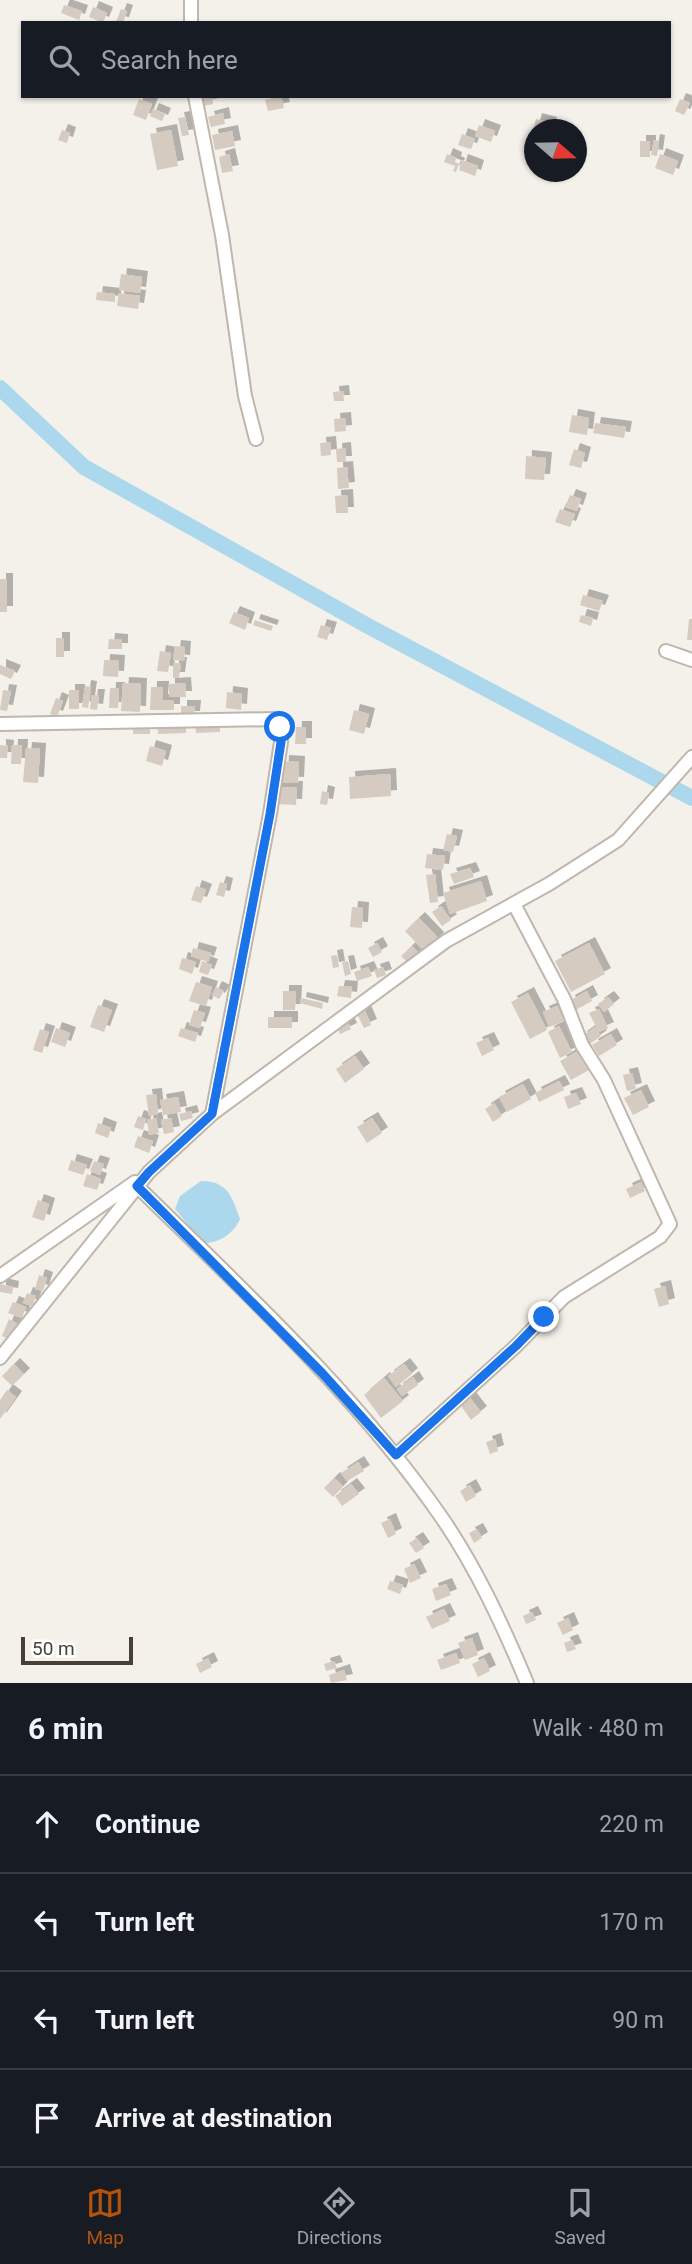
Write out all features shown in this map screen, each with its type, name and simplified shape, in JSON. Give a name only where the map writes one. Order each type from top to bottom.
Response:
[{"type":"street","points":[[191,0],[191,21]]},
{"type":"street","points":[[195,98],[222,235],[246,396],[256,439]]},
{"type":"street","points":[[666,651],[692,660]]},
{"type":"street","points":[[0,724],[275,719],[280,727],[281,742],[272,802],[212,1114]]},
{"type":"street","points":[[0,1358],[149,1172],[212,1114],[446,941],[514,904],[618,840],[692,757]]},
{"type":"street","points":[[396,1455],[516,1346],[564,1297],[660,1237],[670,1224],[604,1080],[582,1045],[564,999],[514,904]]},
{"type":"street","points":[[0,1276],[149,1172]]},
{"type":"street","points":[[137,1186],[276,1325],[396,1455],[443,1521],[478,1581],[499,1618],[527,1683]]},
{"type":"water","points":[[201,1181],[223,1187],[231,1197],[240,1219],[226,1236],[210,1243],[204,1243],[175,1209],[180,1196]]},
{"type":"building","points":[[64,5],[82,11],[79,20],[61,13]]},
{"type":"building","points":[[93,7],[107,13],[104,21],[89,17]]},
{"type":"building","points":[[121,9],[127,11],[124,21],[116,21]]},
{"type":"building","points":[[201,98],[212,98],[213,104],[203,106]]},
{"type":"building","points":[[282,98],[284,108],[268,111],[265,100]]},
{"type":"building","points":[[139,99],[152,104],[146,120],[133,115]]},
{"type":"building","points":[[680,99],[690,103],[684,115],[675,111]]},
{"type":"building","points":[[153,109],[165,114],[162,121],[150,116]]},
{"type":"building","points":[[223,113],[225,124],[211,127],[208,117]]},
{"type":"building","points":[[185,117],[189,135],[182,136],[178,118]]},
{"type":"building","points":[[479,125],[495,131],[491,142],[475,136]]},
{"type":"building","points":[[62,130],[70,133],[67,143],[58,140]]},
{"type":"building","points":[[171,130],[178,166],[157,170],[150,134]]},
{"type":"building","points":[[232,131],[235,146],[215,150],[212,135]]},
{"type":"building","points":[[462,134],[475,139],[471,149],[458,145]]},
{"type":"building","points":[[654,140],[659,141],[657,156],[651,155]]},
{"type":"building","points":[[640,141],[650,141],[650,157],[640,157]]},
{"type":"building","points":[[229,154],[233,171],[222,173],[219,157]]},
{"type":"building","points":[[447,154],[456,158],[455,162],[459,164],[456,172],[453,171],[455,166],[444,162]]},
{"type":"building","points":[[660,154],[678,161],[673,175],[655,168]]},
{"type":"building","points":[[462,160],[478,166],[475,176],[459,170]]},
{"type":"building","points":[[121,274],[142,277],[140,293],[119,290]]},
{"type":"building","points":[[97,292],[115,294],[115,302],[96,300]]},
{"type":"building","points":[[119,293],[140,296],[138,309],[117,306]]},
{"type":"building","points":[[343,391],[344,401],[334,401],[333,392]]},
{"type":"building","points":[[572,415],[589,418],[587,435],[569,432]]},
{"type":"building","points":[[345,418],[346,431],[335,432],[334,419]]},
{"type":"building","points":[[595,423],[626,427],[624,438],[593,433]]},
{"type":"building","points":[[330,442],[331,455],[321,456],[320,443]]},
{"type":"building","points":[[345,448],[346,462],[337,462],[336,449]]},
{"type":"building","points":[[574,449],[585,453],[581,468],[569,465]]},
{"type":"building","points":[[526,456],[546,458],[544,480],[525,479]]},
{"type":"building","points":[[347,467],[349,488],[338,489],[337,468]]},
{"type":"building","points":[[347,495],[348,513],[336,513],[335,496]]},
{"type":"building","points":[[570,495],[581,499],[577,511],[565,507]]},
{"type":"building","points":[[560,509],[575,514],[570,527],[555,522]]},
{"type":"building","points":[[0,579],[7,579],[7,612],[0,612]]},
{"type":"building","points":[[583,595],[603,601],[599,611],[580,605]]},
{"type":"building","points":[[234,612],[249,618],[245,630],[229,623]]},
{"type":"building","points":[[581,615],[593,618],[591,626],[579,622]]},
{"type":"building","points":[[689,619],[692,619],[692,640],[687,640]]},
{"type":"building","points":[[255,620],[273,626],[271,631],[253,625]]},
{"type":"building","points":[[321,625],[331,628],[327,640],[317,637]]},
{"type":"building","points":[[56,638],[64,638],[64,657],[56,657]]},
{"type":"building","points":[[109,639],[122,640],[122,649],[108,649]]},
{"type":"building","points":[[175,646],[185,647],[184,661],[173,660]]},
{"type":"building","points":[[160,651],[171,653],[168,672],[157,671]]},
{"type":"building","points":[[104,660],[119,661],[118,677],[103,676]]},
{"type":"building","points":[[173,663],[181,663],[179,678],[173,678]]},
{"type":"building","points":[[0,665],[15,671],[11,679],[0,674]]},
{"type":"building","points":[[123,683],[141,684],[140,712],[121,711]]},
{"type":"building","points":[[185,683],[186,697],[169,697],[169,684]]},
{"type":"building","points":[[85,686],[91,687],[88,708],[82,707]]},
{"type":"building","points":[[151,687],[163,687],[162,700],[174,701],[174,710],[150,710]]},
{"type":"building","points":[[110,688],[119,688],[118,708],[109,708]]},
{"type":"building","points":[[3,690],[11,691],[7,711],[0,710]]},
{"type":"building","points":[[69,690],[79,690],[79,709],[69,709]]},
{"type":"building","points":[[227,692],[242,694],[241,710],[226,708]]},
{"type":"building","points":[[92,695],[99,695],[97,710],[90,709]]},
{"type":"building","points":[[56,698],[63,701],[57,717],[50,714]]},
{"type":"building","points":[[181,706],[195,706],[194,717],[181,717]]},
{"type":"building","points":[[354,710],[369,714],[364,734],[349,730]]},
{"type":"building","points":[[220,721],[220,732],[196,733],[195,722]]},
{"type":"building","points":[[150,723],[150,734],[133,734],[133,724]]},
{"type":"building","points":[[186,723],[186,733],[158,734],[157,724]]},
{"type":"building","points":[[296,727],[306,727],[306,744],[295,744]]},
{"type":"building","points":[[0,745],[8,746],[7,758],[0,758]]},
{"type":"building","points":[[12,745],[22,745],[21,764],[11,764]]},
{"type":"building","points":[[150,746],[166,751],[162,766],[146,761]]},
{"type":"building","points":[[26,748],[40,749],[38,783],[23,782]]},
{"type":"building","points":[[283,761],[299,762],[298,783],[282,782]]},
{"type":"building","points":[[390,774],[391,796],[350,799],[349,777]]},
{"type":"building","points":[[276,787],[297,787],[296,805],[276,804]]},
{"type":"building","points":[[322,791],[329,793],[327,805],[320,804]]},
{"type":"building","points":[[447,834],[457,836],[453,852],[443,850]]},
{"type":"building","points":[[427,854],[445,856],[443,870],[425,868]]},
{"type":"building","points":[[470,868],[474,877],[454,884],[450,874]]},
{"type":"building","points":[[435,874],[438,902],[430,903],[426,875]]},
{"type":"building","points":[[481,881],[487,901],[450,914],[443,893]]},
{"type":"building","points":[[220,882],[227,884],[224,897],[216,895]]},
{"type":"building","points":[[196,886],[206,890],[201,903],[191,900]]},
{"type":"building","points":[[441,906],[451,920],[442,926],[432,912]]},
{"type":"building","points":[[352,907],[363,908],[362,928],[350,927]]},
{"type":"building","points":[[419,918],[438,938],[424,951],[405,931]]},
{"type":"building","points":[[377,943],[382,952],[373,957],[368,948]]},
{"type":"building","points":[[589,943],[605,974],[571,992],[555,961]]},
{"type":"building","points":[[412,946],[420,955],[410,965],[401,956]]},
{"type":"building","points":[[193,948],[211,953],[208,962],[191,956]]},
{"type":"building","points":[[337,955],[339,967],[333,968],[331,956]]},
{"type":"building","points":[[182,958],[196,962],[192,974],[179,969]]},
{"type":"building","points":[[202,961],[212,965],[208,975],[199,972]]},
{"type":"building","points":[[348,961],[351,974],[345,976],[342,962]]},
{"type":"building","points":[[368,967],[372,976],[357,981],[354,972]]},
{"type":"building","points":[[383,967],[386,975],[377,978],[374,970]]},
{"type":"building","points":[[196,982],[212,987],[206,1006],[189,1001]]},
{"type":"building","points":[[339,986],[352,987],[351,998],[337,996]]},
{"type":"building","points":[[216,987],[224,991],[219,999],[212,995]]},
{"type":"building","points":[[283,991],[296,991],[295,1010],[283,1010]]},
{"type":"building","points":[[587,991],[592,1001],[574,1011],[569,1001]]},
{"type":"building","points":[[528,993],[547,1030],[530,1039],[511,1002]]},
{"type":"building","points":[[608,997],[614,1004],[604,1012],[598,1004]]},
{"type":"building","points":[[301,998],[323,1003],[322,1009],[300,1003]]},
{"type":"building","points":[[98,1005],[112,1010],[104,1032],[90,1027]]},
{"type":"building","points":[[557,1006],[564,1021],[549,1027],[543,1012]]},
{"type":"building","points":[[599,1009],[608,1028],[599,1032],[589,1013]]},
{"type":"building","points":[[194,1010],[205,1013],[200,1028],[189,1025]]},
{"type":"building","points":[[365,1011],[371,1025],[364,1028],[357,1014]]},
{"type":"building","points":[[268,1017],[292,1017],[292,1028],[268,1028]]},
{"type":"building","points":[[347,1020],[351,1029],[340,1034],[336,1025]]},
{"type":"building","points":[[559,1026],[572,1052],[560,1058],[548,1032]]},
{"type":"building","points":[[595,1027],[601,1036],[587,1046],[581,1037]]},
{"type":"building","points":[[56,1028],[70,1033],[65,1047],[51,1042]]},
{"type":"building","points":[[181,1028],[198,1033],[195,1042],[178,1036]]},
{"type":"building","points":[[40,1029],[49,1032],[42,1053],[33,1050]]},
{"type":"building","points":[[611,1034],[617,1045],[599,1056],[592,1045]]},
{"type":"building","points":[[488,1038],[494,1050],[482,1056],[476,1043]]},
{"type":"building","points":[[578,1051],[589,1070],[571,1080],[560,1061]]},
{"type":"building","points":[[355,1056],[364,1069],[345,1083],[336,1069]]},
{"type":"building","points":[[632,1073],[636,1089],[627,1091],[623,1075]]},
{"type":"building","points":[[559,1081],[564,1090],[539,1102],[535,1093]]},
{"type":"building","points":[[523,1084],[531,1099],[507,1112],[499,1097]]},
{"type":"building","points":[[641,1090],[649,1107],[633,1115],[624,1098]]},
{"type":"building","points":[[576,1093],[581,1104],[568,1109],[564,1097]]},
{"type":"building","points":[[156,1094],[158,1114],[149,1116],[146,1095]]},
{"type":"building","points":[[178,1097],[181,1112],[163,1115],[160,1100]]},
{"type":"building","points":[[494,1103],[502,1116],[493,1122],[485,1109]]},
{"type":"building","points":[[191,1111],[193,1118],[181,1121],[179,1114]]},
{"type":"building","points":[[138,1116],[146,1119],[143,1130],[134,1127]]},
{"type":"building","points":[[156,1118],[159,1133],[149,1135],[147,1120]]},
{"type":"building","points":[[171,1118],[174,1132],[164,1134],[161,1120]]},
{"type":"building","points":[[372,1118],[382,1133],[367,1143],[357,1127]]},
{"type":"building","points":[[98,1123],[111,1128],[108,1138],[95,1133]]},
{"type":"building","points":[[138,1136],[153,1141],[149,1153],[134,1147]]},
{"type":"building","points":[[71,1160],[87,1165],[83,1175],[68,1170]]},
{"type":"building","points":[[94,1161],[104,1164],[100,1175],[90,1171]]},
{"type":"building","points":[[87,1174],[101,1179],[97,1190],[83,1186]]},
{"type":"building","points":[[641,1182],[645,1191],[630,1198],[626,1189]]},
{"type":"building","points":[[38,1200],[49,1204],[44,1221],[32,1217]]},
{"type":"building","points":[[39,1275],[47,1278],[43,1291],[35,1289]]},
{"type":"building","points":[[0,1284],[13,1287],[12,1294],[0,1292]]},
{"type":"building","points":[[665,1286],[669,1304],[659,1307],[654,1289]]},
{"type":"building","points":[[27,1293],[36,1296],[32,1306],[23,1303]]},
{"type":"building","points":[[13,1302],[26,1307],[22,1318],[8,1313]]},
{"type":"building","points":[[9,1319],[18,1324],[12,1340],[2,1336]]},
{"type":"building","points":[[14,1364],[24,1374],[12,1386],[2,1376]]},
{"type":"building","points":[[404,1364],[412,1374],[396,1387],[388,1376]]},
{"type":"building","points":[[413,1377],[418,1385],[402,1396],[397,1389]]},
{"type":"building","points":[[384,1378],[403,1401],[381,1418],[364,1395]]},
{"type":"building","points":[[7,1390],[16,1397],[0,1419],[0,1400]]},
{"type":"building","points":[[470,1398],[481,1412],[471,1420],[461,1406]]},
{"type":"building","points":[[495,1439],[498,1451],[490,1454],[486,1442]]},
{"type":"building","points":[[358,1462],[364,1471],[347,1481],[341,1473]]},
{"type":"building","points":[[334,1478],[343,1486],[333,1497],[324,1488]]},
{"type":"building","points":[[351,1484],[359,1494],[342,1506],[335,1496]]},
{"type":"building","points":[[470,1485],[476,1496],[466,1502],[460,1491]]},
{"type":"building","points":[[390,1519],[396,1534],[388,1538],[381,1523]]},
{"type":"building","points":[[477,1529],[482,1538],[474,1543],[469,1533]]},
{"type":"building","points":[[417,1538],[424,1548],[416,1553],[409,1543]]},
{"type":"building","points":[[414,1564],[421,1578],[410,1583],[404,1569]]},
{"type":"building","points":[[390,1581],[403,1585],[400,1594],[387,1589]]},
{"type":"building","points":[[446,1584],[451,1595],[436,1601],[432,1589]]},
{"type":"building","points":[[444,1609],[450,1621],[432,1629],[426,1617]]},
{"type":"building","points":[[532,1612],[536,1620],[526,1624],[523,1616]]},
{"type":"building","points":[[568,1618],[573,1630],[563,1635],[557,1623]]},
{"type":"building","points":[[472,1638],[478,1655],[465,1660],[458,1643]]},
{"type":"building","points":[[572,1640],[576,1649],[567,1652],[564,1643]]},
{"type":"building","points":[[456,1653],[460,1663],[441,1670],[437,1660]]},
{"type":"building","points":[[208,1658],[212,1667],[200,1673],[196,1664]]},
{"type":"building","points":[[484,1658],[490,1671],[478,1677],[472,1664]]},
{"type":"building","points":[[334,1661],[337,1668],[326,1671],[324,1664]]},
{"type":"building","points":[[344,1670],[347,1680],[331,1683],[329,1675]]},
{"type":"waterway","points":[[0,388],[84,467],[368,626],[692,798]]},
{"type":"route","points":[[280,727],[281,742],[270,814],[212,1114],[137,1186],[239,1286],[396,1455],[516,1346],[544,1317]]}]
